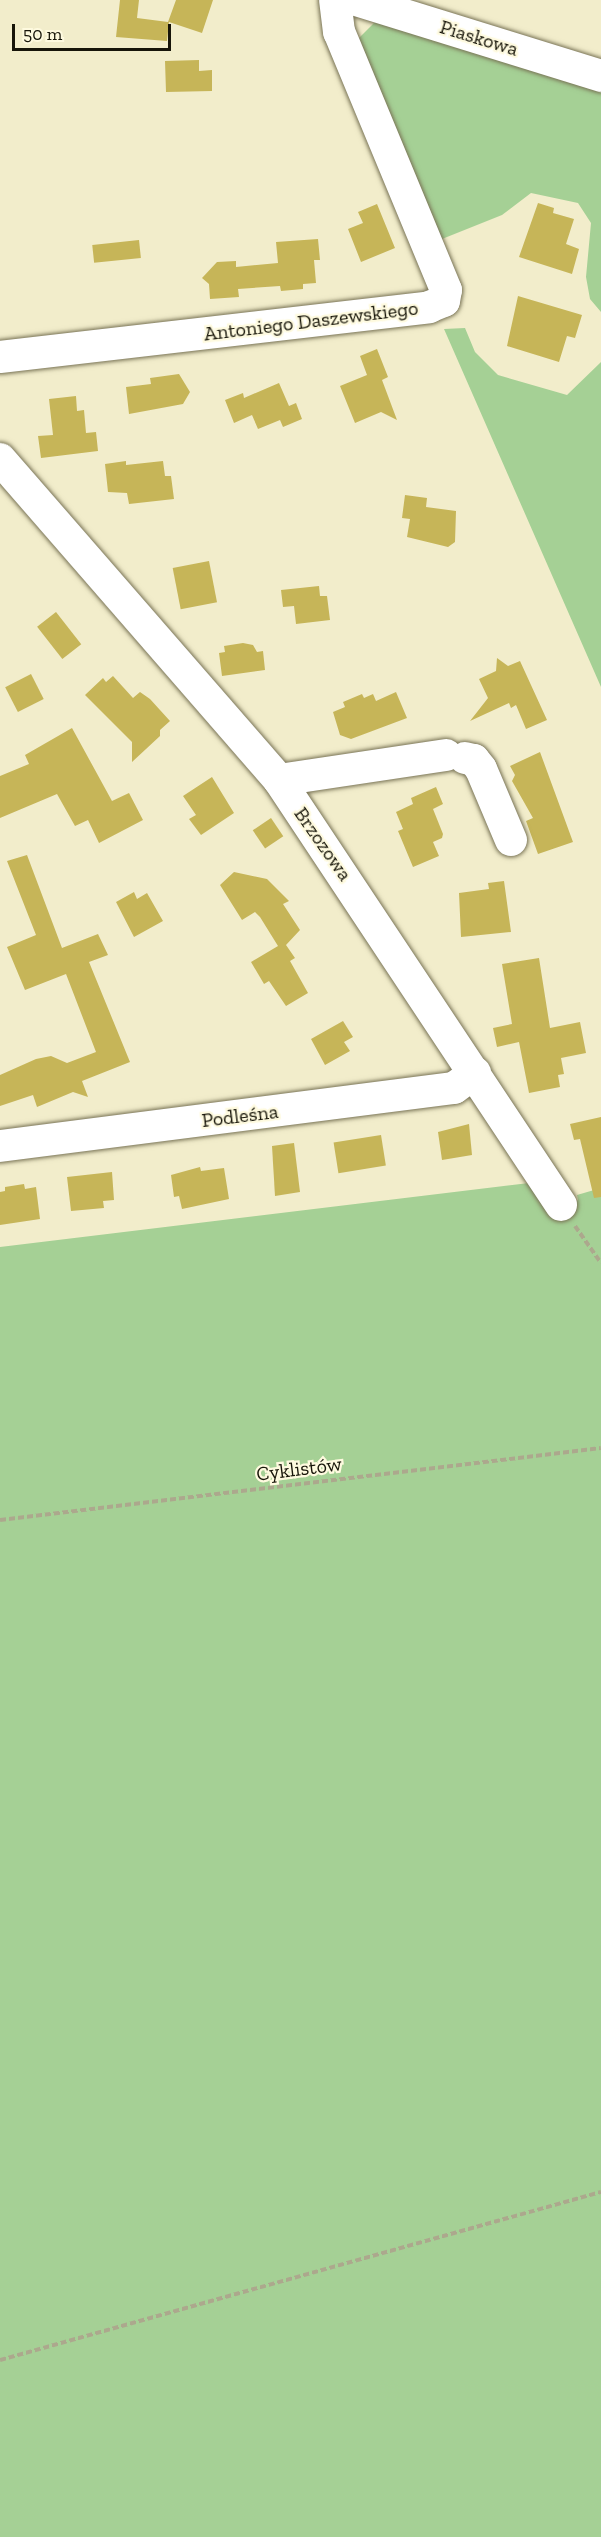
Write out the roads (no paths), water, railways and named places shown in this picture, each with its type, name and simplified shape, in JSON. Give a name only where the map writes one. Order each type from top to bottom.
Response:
[{"type":"street","name":"Antoniego Daszewskiego","points":[[0,357],[418,308],[444,301],[446,290],[339,32],[335,0]]},
{"type":"street","name":"Piaskowa","points":[[356,0],[601,76]]},
{"type":"street","name":"Brzozowa","points":[[2,465],[279,780],[561,1205]]},
{"type":"street","points":[[279,780],[456,757],[474,760],[481,770],[511,840]]},
{"type":"street","name":"Podleśna","points":[[0,1146],[454,1088],[475,1073]]}]
